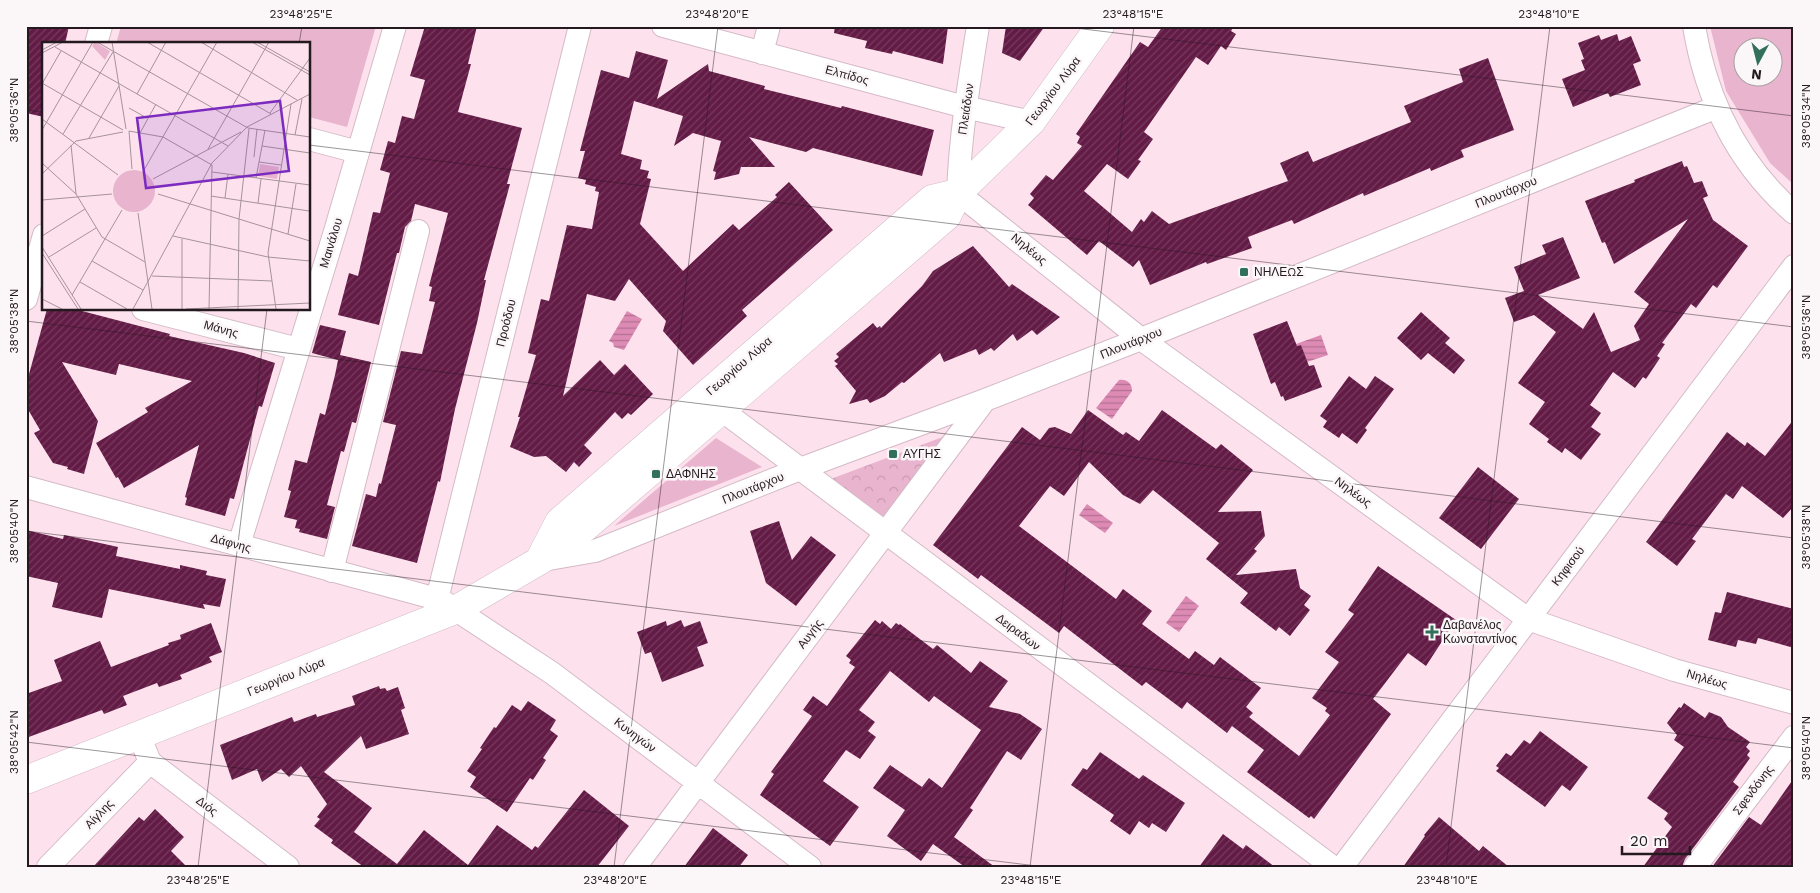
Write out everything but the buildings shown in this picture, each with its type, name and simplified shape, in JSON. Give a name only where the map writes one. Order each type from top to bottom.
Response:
[{"type":"main road","name":"Γεωργίου Λύρα","points":[[26,780],[139,735],[446,604],[539,561],[559,522],[712,404],[932,199],[958,193],[1031,122],[1100,26]]},
{"type":"street","points":[[97,42],[101,26]]},
{"type":"street","name":"Μαινάλου","points":[[310,310],[395,26]]},
{"type":"street","name":"Προόδου","points":[[446,604],[580,26]]},
{"type":"street","name":"Ελπίδος","points":[[663,26],[965,107],[1031,122]]},
{"type":"street","points":[[762,53],[769,26]]},
{"type":"street","name":"Πλειάδων","points":[[958,193],[959,159],[965,107],[978,26]]},
{"type":"street","points":[[1694,26],[1704,74],[1731,136],[1748,164],[1775,196],[1794,213]]},
{"type":"street","name":"Πλουτάρχου","points":[[539,561],[595,552],[800,469],[1141,339],[1717,107]]},
{"type":"street","points":[[310,139],[358,152]]},
{"type":"street","name":"Νηλέως","points":[[958,193],[1141,339],[1528,619],[1674,670],[1794,703]]},
{"type":"street","points":[[332,571],[418,231]]},
{"type":"street","points":[[32,285],[42,243]]},
{"type":"street","name":"Κηφισού","points":[[1342,867],[1794,266]]},
{"type":"street","name":"Μάνης","points":[[147,310],[298,349]]},
{"type":"street","name":"Μαινάλου","points":[[239,545],[310,310]]},
{"type":"street","name":"Αυγής","points":[[635,867],[984,400]]},
{"type":"street","name":"Δειραδων","points":[[712,404],[1333,867]]},
{"type":"street","name":"Δάφνης","points":[[26,487],[446,604]]},
{"type":"street","name":"Κυνηγών","points":[[446,604],[552,673],[810,867]]},
{"type":"street","points":[[139,735],[150,762]]},
{"type":"street","name":"Σφενδόνης","points":[[1695,867],[1794,737]]},
{"type":"street","name":"Αίγλης","points":[[48,867],[150,762]]},
{"type":"street","name":"Διός","points":[[150,762],[288,867]]},
{"type":"green space","points":[[121,26],[376,26],[347,127],[310,117],[310,42],[117,42]]},
{"type":"green space","points":[[1710,26],[1794,26],[1794,185],[1770,163],[1726,91]]},
{"type":"green space","points":[[948,435],[885,529],[828,480]]},
{"type":"green space","points":[[716,438],[762,467],[614,526]]},
{"type":"shaded area","points":[[627,311],[642,319],[624,350],[614,347],[613,343],[609,341]]},
{"type":"shaded area","points":[[1321,335],[1328,355],[1307,362],[1301,345],[1297,346],[1296,344]]},
{"type":"shaded area","points":[[1119,380],[1128,382],[1132,391],[1112,419],[1096,408]]},
{"type":"shaded area","points":[[1087,504],[1113,523],[1105,533],[1079,515]]},
{"type":"shaded area","points":[[1186,596],[1199,606],[1179,632],[1166,623]]},
{"type":"place","name":"ΝΗΛΕΩΣ","points":[[1244,272]]},
{"type":"place","name":"ΑΥΓΗΣ","points":[[893,454]]},
{"type":"place","name":"ΔΑΦΝΗΣ","points":[[656,474]]},
{"type":"place","name":"Δαβανέλος Κωνσταντίνος","points":[[1432,632]]}]
